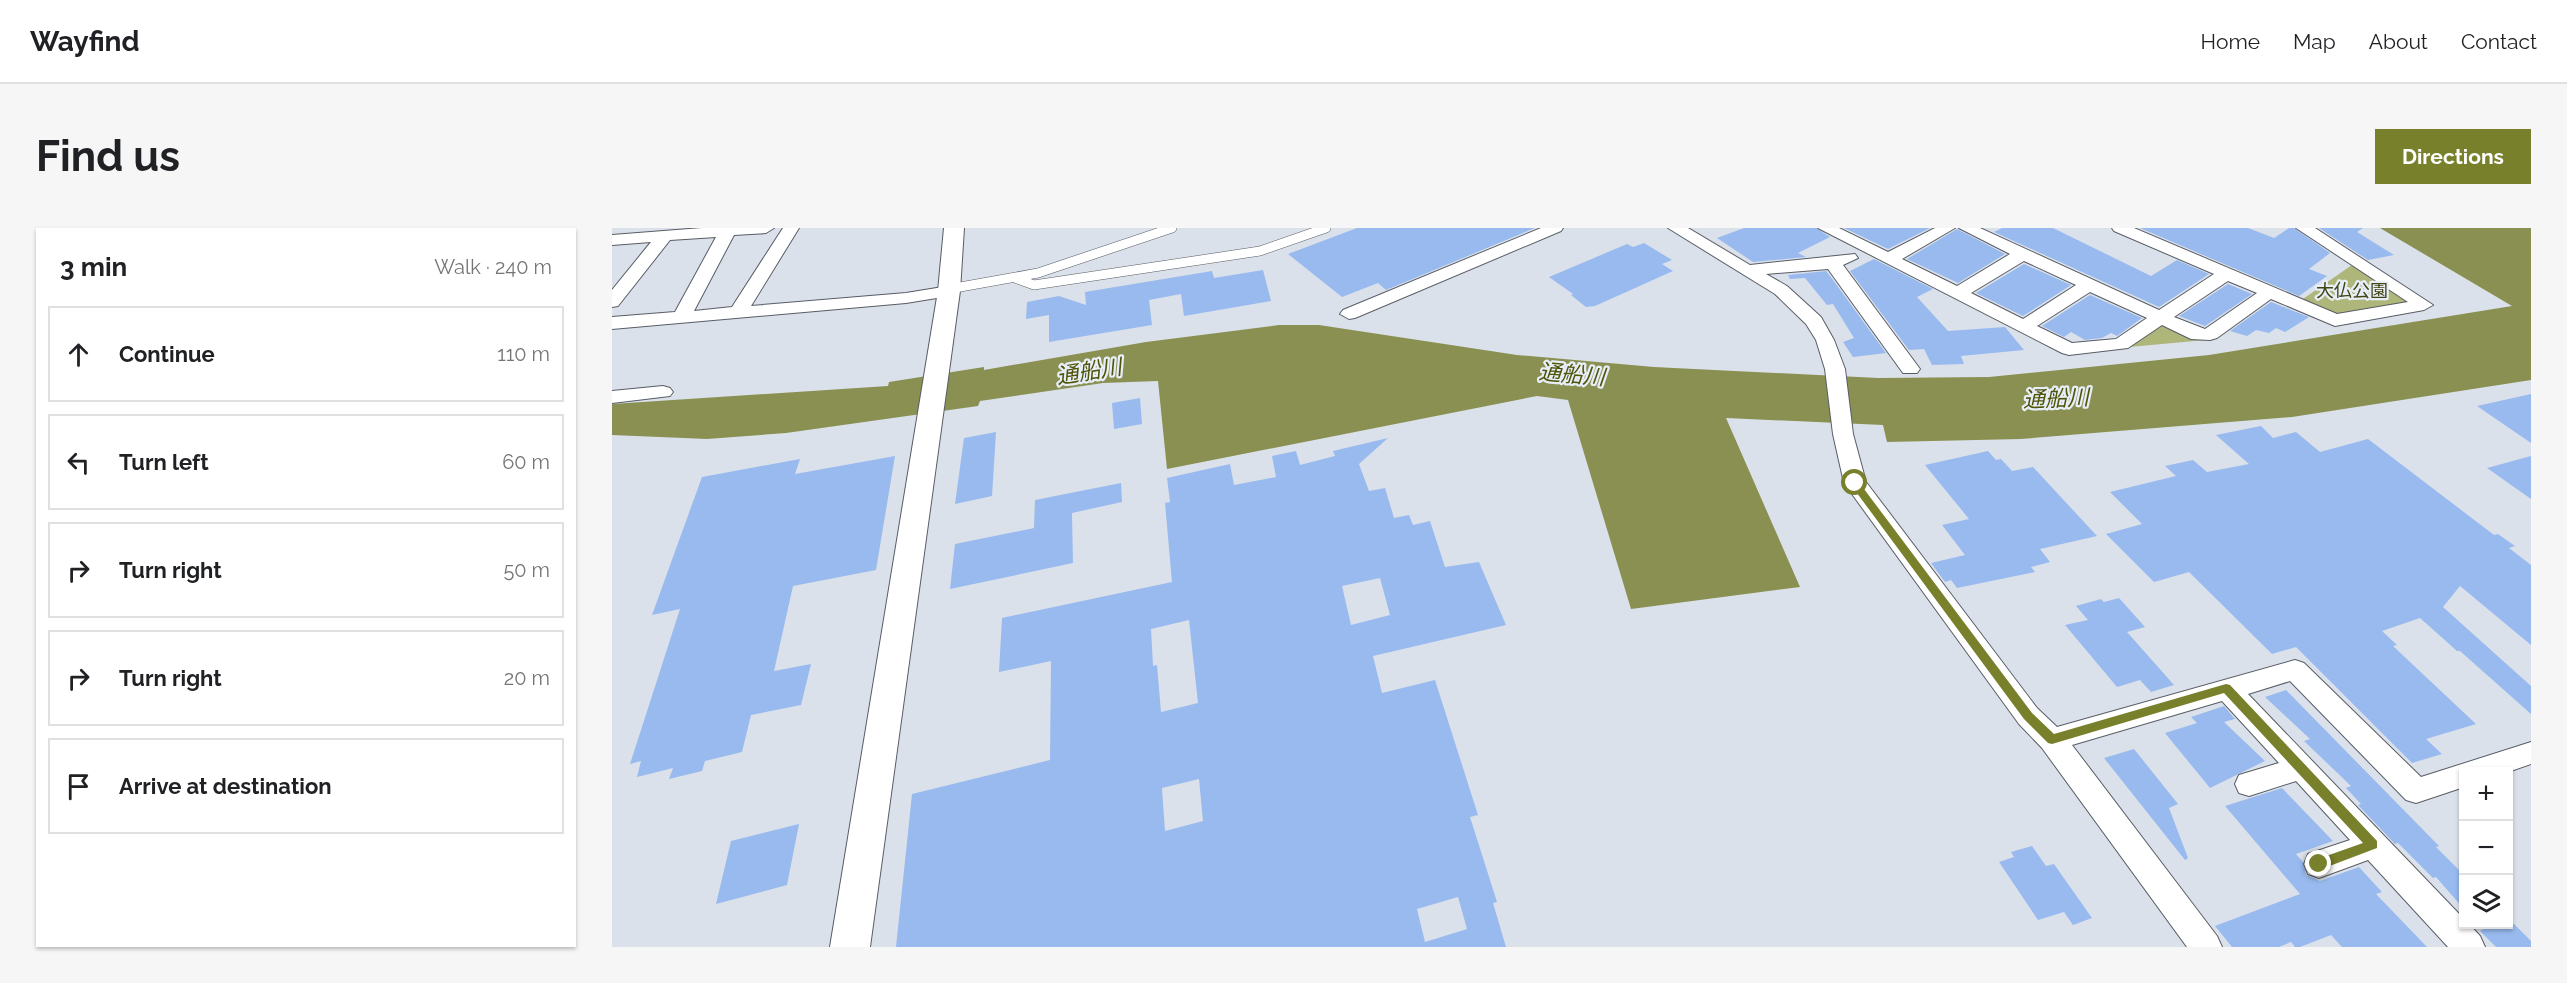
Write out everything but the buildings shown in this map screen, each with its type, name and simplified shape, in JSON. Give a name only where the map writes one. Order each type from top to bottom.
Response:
[{"type":"street","points":[[612,240],[766,228]]},
{"type":"street","points":[[737,313],[791,228]]},
{"type":"street","points":[[850,947],[949,290],[954,228]]},
{"type":"street","points":[[1349,314],[1555,228]]},
{"type":"street","points":[[1676,228],[1781,290],[1804,309],[1825,340],[1835,369],[1843,434],[1855,483],[1868,504],[2028,716],[2052,740],[2206,947]]},
{"type":"street","points":[[1826,228],[2069,349],[2121,345],[2226,274]]},
{"type":"street","points":[[1889,259],[1947,228]]},
{"type":"street","points":[[1967,228],[2198,335],[2210,334],[2270,292]]},
{"type":"street","points":[[2120,228],[2335,320],[2424,305],[2304,228]]},
{"type":"street","points":[[681,317],[728,231]]},
{"type":"street","points":[[612,302],[665,236]]},
{"type":"street","points":[[1747,270],[1833,263],[1867,248]]},
{"type":"street","points":[[1958,293],[2023,254]]},
{"type":"street","points":[[1833,263],[1910,369]]},
{"type":"street","points":[[2024,326],[2090,285]]},
{"type":"street","points":[[612,323],[906,298],[949,290]]},
{"type":"street","points":[[612,397],[663,392]]},
{"type":"street","points":[[2052,740],[2226,688],[2295,670],[2416,791],[2459,776]]},
{"type":"street","points":[[2226,688],[2469,947]]},
{"type":"street","points":[[2487,767],[2531,753]]},
{"type":"street","points":[[2249,784],[2300,768]]},
{"type":"street","points":[[2319,864],[2373,844]]},
{"type":"lane","points":[[949,290],[1059,267],[1172,228]]},
{"type":"lane","points":[[1015,278],[1034,285],[1260,251],[1326,228]]},
{"type":"green space","name":"大仏公園","points":[[2352,265],[2406,299],[2406,304],[2340,314],[2326,312],[2300,301]]},
{"type":"green space","points":[[2164,323],[2206,340],[2129,347]]},
{"type":"water","name":"通船川","points":[[2380,228],[2531,228],[2531,380],[2292,417],[2021,439],[1887,442],[1883,425],[1726,418],[1800,587],[1631,609],[1568,400],[1537,396],[1167,469],[1158,381],[1103,383],[980,401],[978,406],[786,433],[707,439],[612,435],[612,404],[888,386],[889,382],[984,367],[984,370],[1146,342],[1279,325],[1319,325],[1517,355],[1654,367],[1878,378],[1989,377],[2209,355],[2512,306]]},
{"type":"route","points":[[1855,483],[1868,504],[2028,716],[2052,740],[2226,688],[2373,844],[2319,864]]}]
